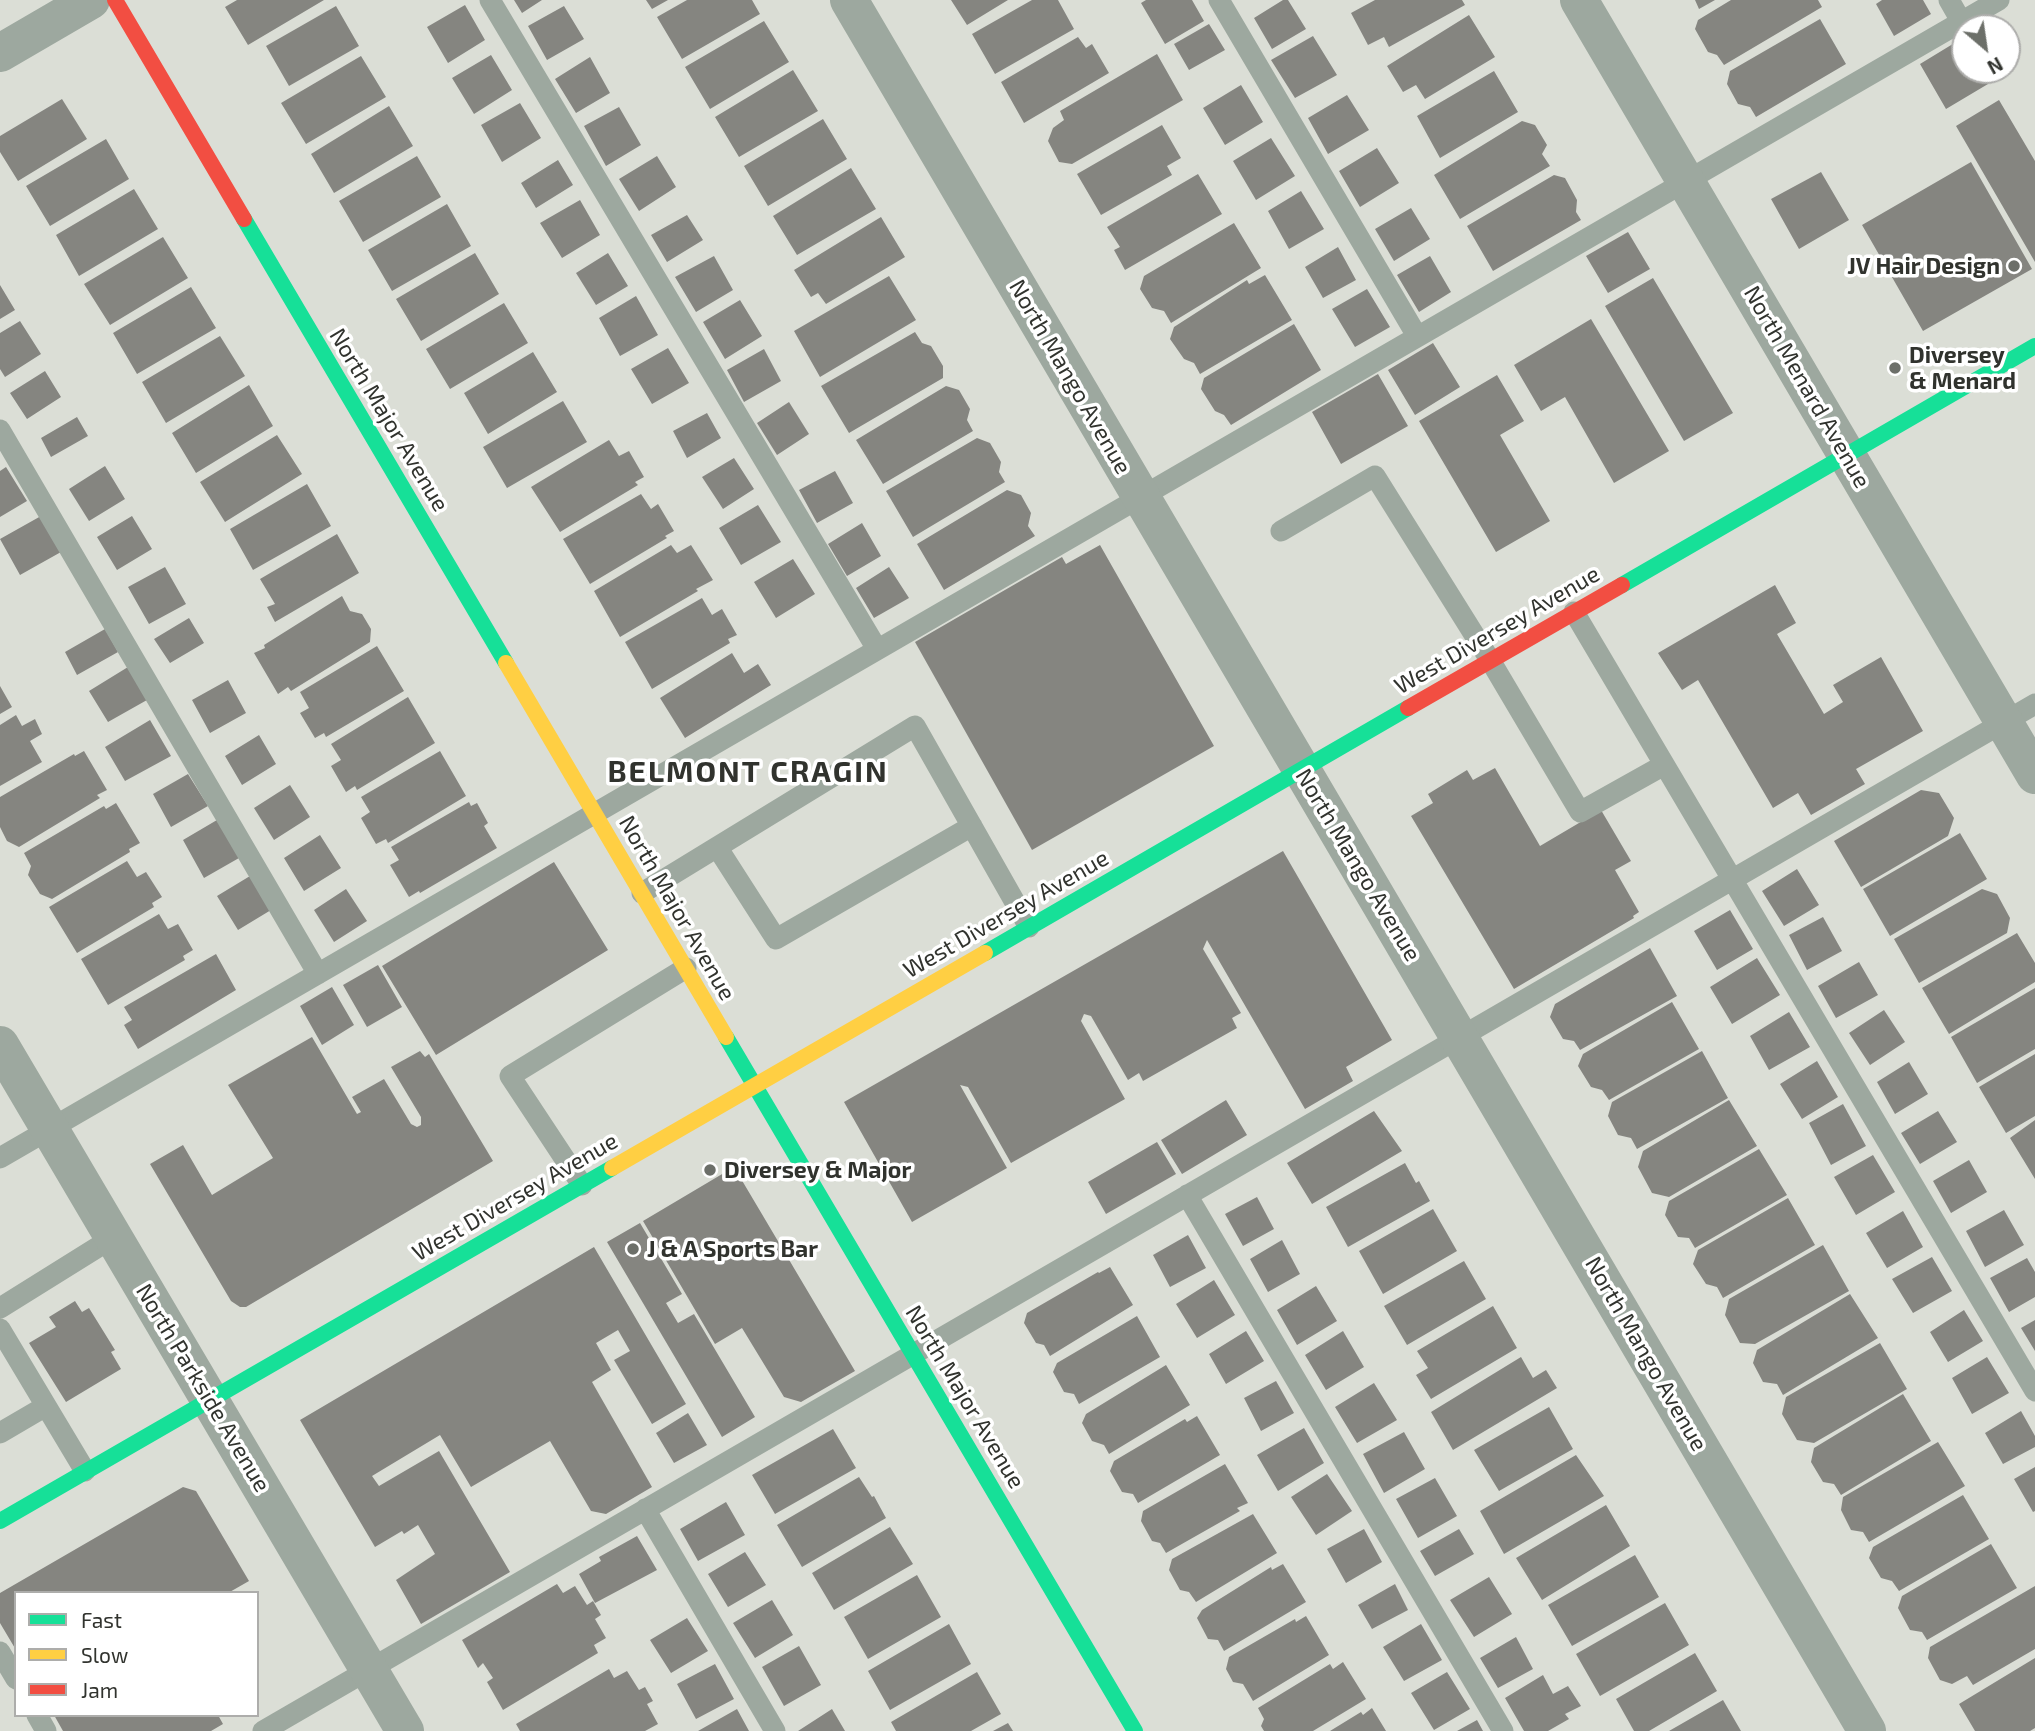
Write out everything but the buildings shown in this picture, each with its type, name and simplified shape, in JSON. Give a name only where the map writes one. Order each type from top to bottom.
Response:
[{"type":"main road","name":"North Major Avenue","points":[[115,0],[1135,1731]]},
{"type":"main road","name":"West Diversey Avenue","points":[[0,1521],[2035,346]]},
{"type":"street","points":[[0,53],[91,0]]},
{"type":"street","name":"North Mango Avenue","points":[[849,0],[1867,1731]]},
{"type":"street","name":"North Menard Avenue","points":[[1579,0],[1847,454],[2020,713],[2035,775]]},
{"type":"street","name":"North Parkside Avenue","points":[[0,1045],[405,1731]]},
{"type":"lane","points":[[490,0],[877,649]]},
{"type":"lane","points":[[1219,0],[1417,336]]},
{"type":"lane","points":[[1975,14],[1999,0]]},
{"type":"lane","points":[[0,1158],[1951,28]]},
{"type":"lane","points":[[0,430],[318,974]]},
{"type":"lane","points":[[1281,531],[1375,476],[1490,660],[1580,812],[1664,765]]},
{"type":"lane","points":[[1574,612],[2035,1391]]},
{"type":"lane","points":[[263,1731],[2020,713]]},
{"type":"lane","points":[[642,893],[915,726],[1029,927]]},
{"type":"lane","points":[[717,847],[776,939],[972,826]]},
{"type":"lane","points":[[582,1185],[510,1076],[686,968]]},
{"type":"lane","points":[[1187,1195],[1503,1731]]},
{"type":"lane","points":[[0,1308],[114,1237]]},
{"type":"lane","points":[[0,1329],[85,1471]]},
{"type":"lane","points":[[0,1433],[46,1406]]},
{"type":"lane","points":[[645,1509],[775,1731]]},
{"type":"lane","points":[[0,1652],[14,1676]]},
{"type":"traffic: fast","points":[[244,219],[506,663]]},
{"type":"traffic: fast","points":[[1622,585],[2035,346]]},
{"type":"traffic: fast","points":[[985,953],[1408,708]]},
{"type":"traffic: fast","points":[[726,1037],[1135,1731]]},
{"type":"traffic: fast","points":[[0,1521],[612,1168]]},
{"type":"traffic: slow","points":[[506,663],[726,1037]]},
{"type":"traffic: slow","points":[[612,1168],[985,953]]},
{"type":"traffic: jam","points":[[115,0],[244,219]]},
{"type":"traffic: jam","points":[[1408,708],[1622,585]]},
{"type":"place","name":"JV Hair Design","points":[[2014,266]]},
{"type":"place","name":"Diversey & Menard","points":[[1895,368]]},
{"type":"place","name":"Diversey & Major","points":[[710,1170]]},
{"type":"place","name":"J & A Sports Bar","points":[[633,1249]]},
{"type":"district","name":"BELMONT CRAGIN","points":[[748,772]]}]
